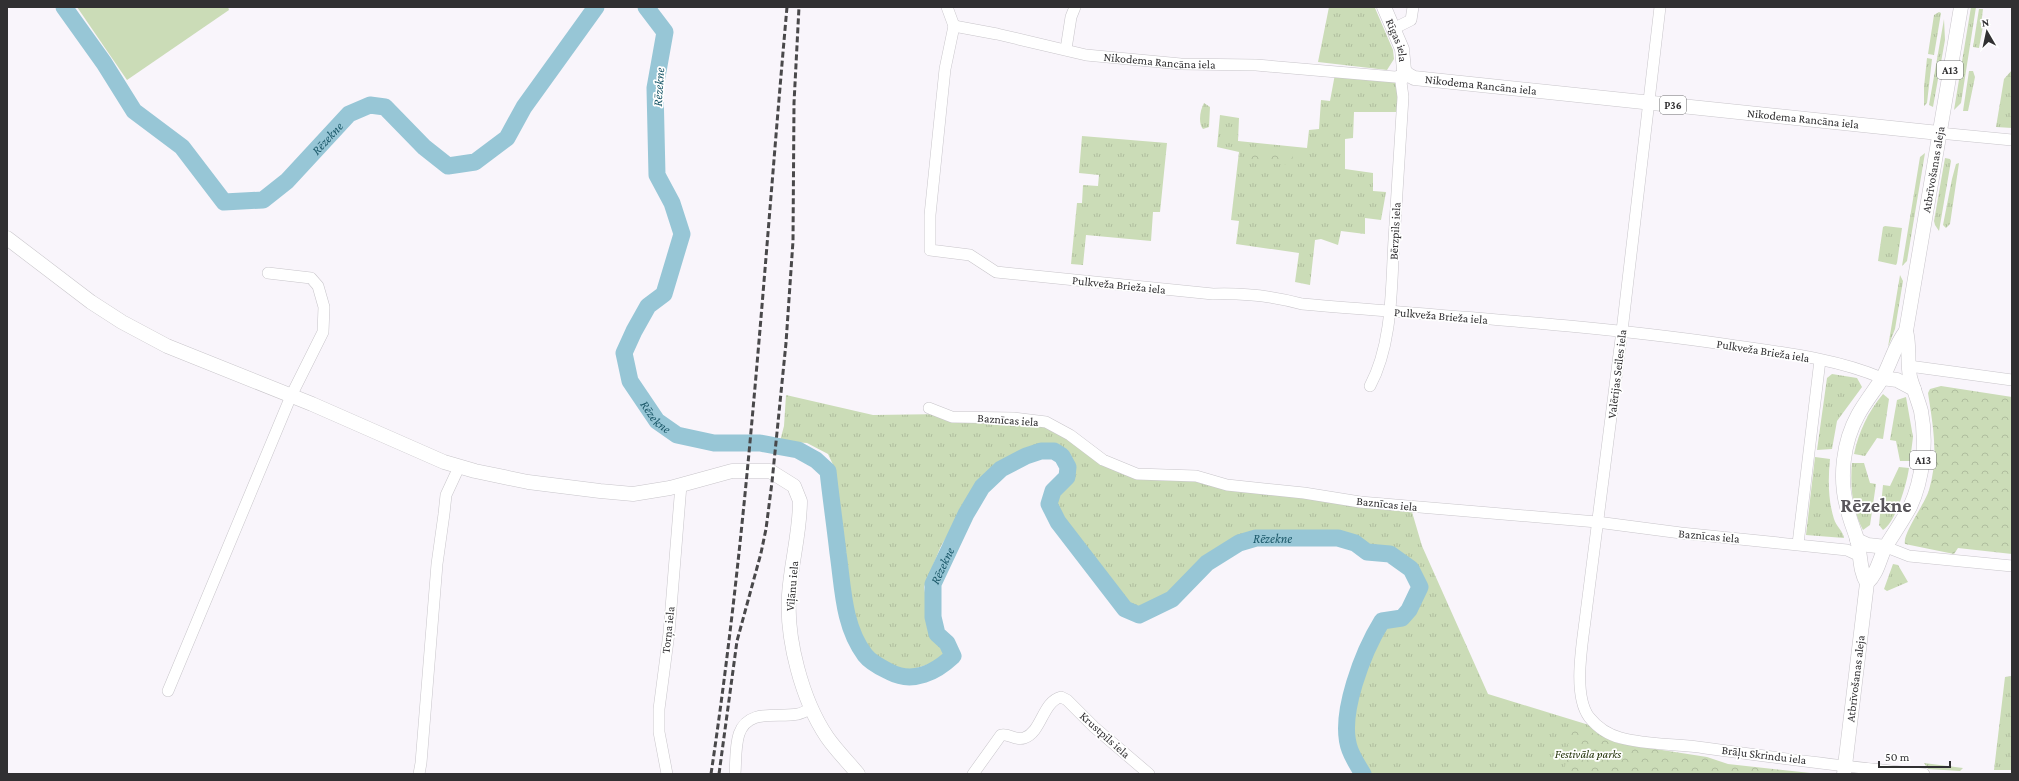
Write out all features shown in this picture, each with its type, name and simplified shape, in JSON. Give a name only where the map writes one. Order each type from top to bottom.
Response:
[{"type":"main road","name":"Rīgas iela","points":[[1384,7],[1402,49],[1403,66],[1407,74]]},
{"type":"main road","name":"Atbrīvošanas aleja","points":[[1844,770],[1868,583],[1875,576],[1886,547],[1915,496],[1922,470],[1923,430],[1921,412],[1914,390],[1909,366],[1909,342],[1906,331],[1961,7]]},
{"type":"main road","name":"Nikodema Rancāna iela","points":[[1407,74],[1418,78],[1939,133]]},
{"type":"main road","name":"Viļānu iela","points":[[7,238],[91,302],[122,322],[188,356],[291,396],[459,467],[528,482],[620,494],[645,492],[681,485],[732,471],[770,471],[780,476],[794,486],[800,501],[789,593],[790,627],[795,657],[812,708],[827,736],[858,774]]},
{"type":"main road","name":"Atbrīvošanas aleja","points":[[1868,583],[1862,574],[1857,540],[1844,494],[1843,470],[1846,452],[1857,416],[1882,378],[1894,356],[1898,341],[1906,331]]},
{"type":"main road","points":[[1882,378],[1897,380],[1914,390]]},
{"type":"main road","points":[[1857,540],[1868,545],[1886,547]]},
{"type":"street","points":[[947,7],[954,26]]},
{"type":"street","points":[[1066,49],[1071,17],[1075,7]]},
{"type":"street","points":[[1393,29],[1411,20],[1413,7]]},
{"type":"street","name":"Valērijas Seiles iela","points":[[1605,731],[1588,716],[1582,702],[1581,693],[1586,613],[1622,331],[1660,7]]},
{"type":"street","name":"Nikodema Rancāna iela","points":[[954,26],[1066,49],[1086,55],[1181,64],[1256,65],[1395,78],[1407,74]]},
{"type":"street","name":"Pulkveža Brieža iela","points":[[954,26],[945,69],[930,216],[930,250],[970,255],[996,272],[1213,294],[1237,294],[1288,300],[1302,304],[1622,331],[1820,360],[1860,368],[1882,378]]},
{"type":"street","name":"Bērzpils iela","points":[[1370,386],[1383,350],[1390,312],[1403,97],[1401,82],[1407,74]]},
{"type":"street","name":"Nikodema Rancāna iela","points":[[1939,133],[2012,140]]},
{"type":"street","points":[[168,691],[291,396],[323,332],[324,307],[318,286],[311,278],[268,273]]},
{"type":"street","points":[[1798,544],[1820,360]]},
{"type":"street","points":[[1909,366],[2012,380]]},
{"type":"street","name":"Baznīcas iela","points":[[929,408],[952,417],[1014,418],[1046,422],[1070,435],[1102,460],[1137,474],[1196,476],[1227,485],[1304,493],[1360,502],[1598,522],[1674,532],[1798,544],[1847,550],[1860,556]]},
{"type":"street","points":[[418,774],[421,763],[444,508],[446,495],[459,467]]},
{"type":"street","name":"Torņa iela","points":[[667,774],[659,732],[658,709],[669,633],[681,485]]},
{"type":"street","points":[[1886,547],[1909,556],[2012,566]]},
{"type":"street","name":"Krustpils iela","points":[[974,774],[1000,735],[1005,734],[1020,739],[1029,736],[1052,703],[1061,697],[1068,700],[1094,727],[1149,774]]},
{"type":"street","points":[[735,774],[739,734],[743,725],[748,720],[767,715],[797,714],[812,708]]},
{"type":"street","name":"Brāļu Skrindu iela","points":[[1605,731],[1619,738],[1629,740],[1682,745],[1844,770],[1924,774]]},
{"type":"green space","points":[[77,7],[228,7],[229,10],[127,80]]},
{"type":"green space","points":[[1329,7],[1375,8],[1393,50],[1394,59],[1387,70],[1318,62]]},
{"type":"green space","points":[[1971,7],[1976,7],[1961,103],[1954,110]]},
{"type":"green space","points":[[1979,9],[1983,9],[1981,25],[1983,26],[1979,48],[1973,47]]},
{"type":"green space","points":[[1939,12],[1941,13],[1934,55],[1928,54],[1934,15]]},
{"type":"green space","points":[[1944,19],[1945,40],[1933,107],[1929,105]]},
{"type":"green space","points":[[1927,58],[1932,59],[1927,103],[1924,106],[1924,87]]},
{"type":"green space","points":[[2012,70],[2012,128],[1996,127],[2004,79]]},
{"type":"green space","points":[[1969,71],[1973,71],[1975,77],[1968,111],[1963,111]]},
{"type":"green space","points":[[1335,74],[1399,80],[1397,112],[1354,112],[1353,138],[1345,139],[1345,169],[1373,173],[1373,191],[1386,192],[1381,220],[1365,218],[1365,234],[1341,231],[1338,245],[1321,239],[1315,240],[1310,285],[1295,282],[1299,253],[1236,244],[1239,221],[1231,220],[1239,152],[1217,147],[1220,115],[1239,118],[1238,141],[1307,148],[1309,130],[1319,129],[1321,100],[1330,101]]},
{"type":"green space","points":[[1204,103],[1210,107],[1209,127],[1203,129],[1200,123],[1200,116]]},
{"type":"green space","points":[[1082,136],[1167,143],[1160,212],[1153,212],[1151,241],[1086,235],[1083,265],[1071,264],[1077,203],[1082,203],[1083,185],[1098,186],[1099,175],[1079,173]]},
{"type":"green space","points":[[1249,149],[1293,153],[1292,165],[1248,161]]},
{"type":"green space","points":[[1925,153],[1907,261],[1902,266],[1920,157]]},
{"type":"green space","points":[[1945,158],[1950,159],[1951,161],[1939,231],[1934,221]]},
{"type":"green space","points":[[1959,163],[1950,224],[1946,228],[1943,225],[1952,179],[1956,164]]},
{"type":"green space","points":[[1883,227],[1902,228],[1896,265],[1878,261]]},
{"type":"green space","points":[[1900,275],[1903,281],[1895,329],[1888,347]]},
{"type":"green space","points":[[1832,374],[1857,378],[1862,387],[1837,421],[1832,449],[1817,450],[1827,378]]},
{"type":"green space","points":[[1941,386],[2012,397],[2012,554],[1958,548],[1954,554],[1905,544],[1907,533],[1927,496],[1932,478],[1934,466],[1934,442],[1928,393],[1930,389]]},
{"type":"green space","points":[[1883,394],[1889,399],[1883,439],[1877,438],[1865,456],[1854,454],[1865,422]]},
{"type":"green space","points":[[786,395],[873,415],[945,414],[1046,422],[1137,474],[1196,476],[1412,512],[1422,546],[1488,694],[1589,725],[1617,743],[1636,774],[1364,774],[1347,728],[1358,674],[1382,621],[1402,618],[1420,587],[1414,574],[1390,554],[1367,552],[1355,543],[1338,538],[1256,538],[1239,543],[1207,563],[1172,599],[1139,615],[1125,609],[1058,522],[1049,504],[1073,478],[1068,450],[1044,444],[985,473],[941,546],[924,587],[933,637],[937,634],[953,656],[896,675],[858,643],[846,613],[835,469],[828,454],[807,443],[780,441],[784,426]]},
{"type":"green space","points":[[1906,397],[1913,437],[1910,461],[1900,461],[1896,441],[1890,440],[1897,400]]},
{"type":"green space","points":[[1815,457],[1830,459],[1829,482],[1832,512],[1835,522],[1844,538],[1806,535]]},
{"type":"green space","points":[[1852,463],[1864,463],[1870,483],[1876,484],[1870,525],[1863,530],[1854,506],[1851,480]]},
{"type":"green space","points":[[1899,467],[1909,468],[1906,483],[1896,511],[1888,526],[1883,530],[1879,525],[1883,485],[1890,486]]},
{"type":"green space","points":[[1893,564],[1898,565],[1908,582],[1887,591],[1884,589]]},
{"type":"green space","points":[[2012,676],[2012,770],[1994,770],[2005,677]]},
{"type":"green space","name":"Festivāla parks","points":[[1570,730],[1593,733],[1617,743],[1707,757],[1728,764],[1820,774],[1564,774]]},
{"type":"green space","points":[[1924,763],[1963,768],[1960,771],[1928,769]]},
{"type":"waterway","name":"Rēzekne","points":[[64,7],[104,63],[134,111],[182,147],[224,202],[263,200],[287,181],[349,114],[370,105],[385,107],[424,147],[448,166],[475,162],[507,138],[524,107],[596,7]]},
{"type":"waterway","name":"Rēzekne","points":[[646,7],[665,32],[655,88],[657,175],[672,203],[682,234],[664,294],[648,306],[624,353],[630,381],[657,421],[677,435],[714,443],[760,443],[798,450],[816,460],[828,471],[845,606],[852,632],[867,658],[890,672],[907,677],[932,671],[953,656],[947,643],[937,634],[933,617],[933,584],[966,514],[982,487],[1001,469],[1026,456],[1041,451],[1054,451],[1062,456],[1068,467],[1067,477],[1053,491],[1049,504],[1058,522],[1125,609],[1139,615],[1172,599],[1207,563],[1239,543],[1256,538],[1338,538],[1355,543],[1367,552],[1390,554],[1411,569],[1420,587],[1409,610],[1402,618],[1382,621],[1375,633],[1354,684],[1347,720],[1347,736],[1351,753],[1363,774]]},
{"type":"railway","points":[[711,774],[736,583],[746,487],[787,7]]},
{"type":"railway","points":[[719,774],[737,641],[761,553],[766,529],[772,482],[786,343],[793,241],[794,103],[799,7]]},
{"type":"district","name":"Rēzekne","points":[[1876,505]]}]
